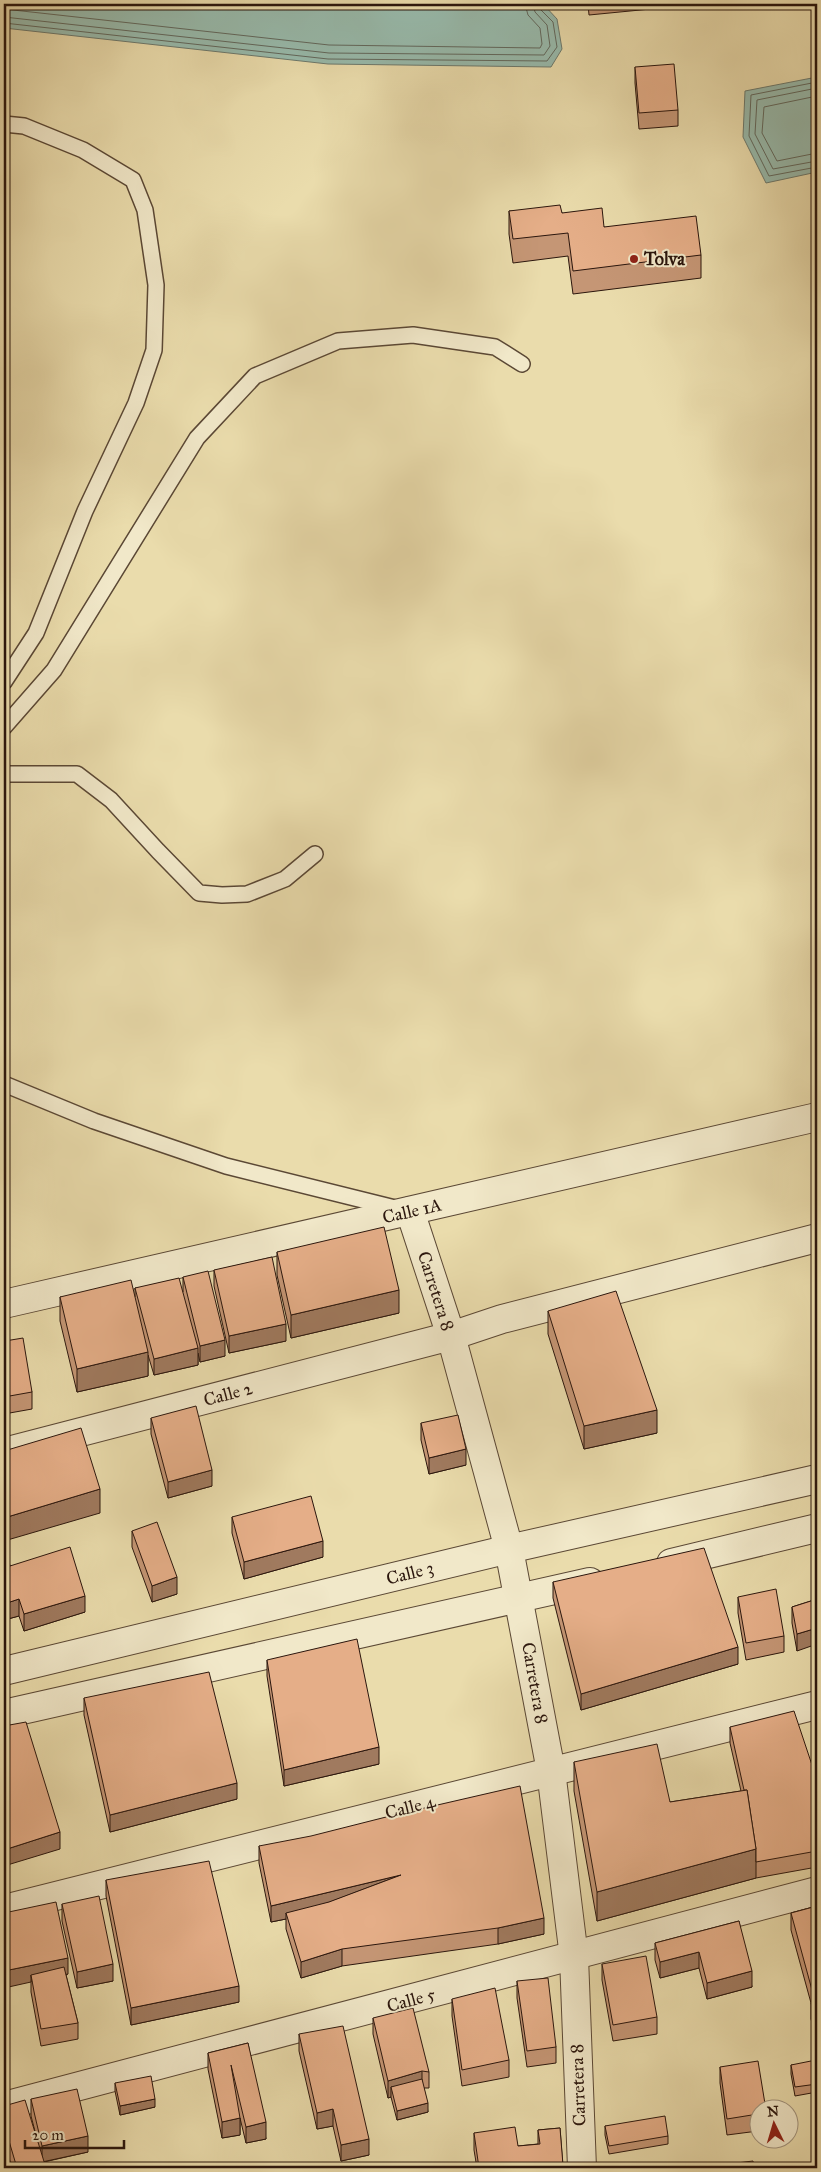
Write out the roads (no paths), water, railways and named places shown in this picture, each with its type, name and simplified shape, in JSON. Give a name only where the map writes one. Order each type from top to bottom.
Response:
[{"type":"street","name":"Calle 1A","points":[[4,1302],[410,1212],[817,1117]]},
{"type":"street","name":"Carretera 8","points":[[410,1212],[451,1336],[509,1549],[520,1599],[551,1771],[574,1957],[582,2168]]},
{"type":"street","name":"Calle 2","points":[[4,1452],[451,1336],[502,1319],[817,1238]]},
{"type":"street","name":"Calle 3","points":[[4,1671],[509,1549],[817,1479]]},
{"type":"street","points":[[644,1569],[817,1528]]},
{"type":"street","points":[[4,1714],[616,1576]]},
{"type":"street","name":"Calle 4","points":[[4,1909],[817,1705]]},
{"type":"street","name":"Calle 5","points":[[4,2106],[574,1957],[817,1891]]},
{"type":"lane","points":[[4,124],[24,126],[82,150],[133,180],[145,210],[156,284],[154,350],[136,402],[85,511],[36,634],[4,682]]},
{"type":"lane","points":[[4,727],[54,670],[197,438],[255,376],[338,341],[413,335],[495,347],[522,364]]},
{"type":"lane","points":[[4,774],[77,774],[111,800],[158,852],[199,893],[222,895],[247,894],[284,879],[315,854]]},
{"type":"lane","points":[[4,1084],[94,1121],[226,1166],[410,1212]]},
{"type":"water","points":[[4,4],[544,5],[557,19],[562,49],[551,67],[328,64],[4,28]]},
{"type":"water","points":[[817,77],[817,172],[766,183],[743,137],[745,91]]},
{"type":"place","name":"Tolva","points":[[634,259]]}]
